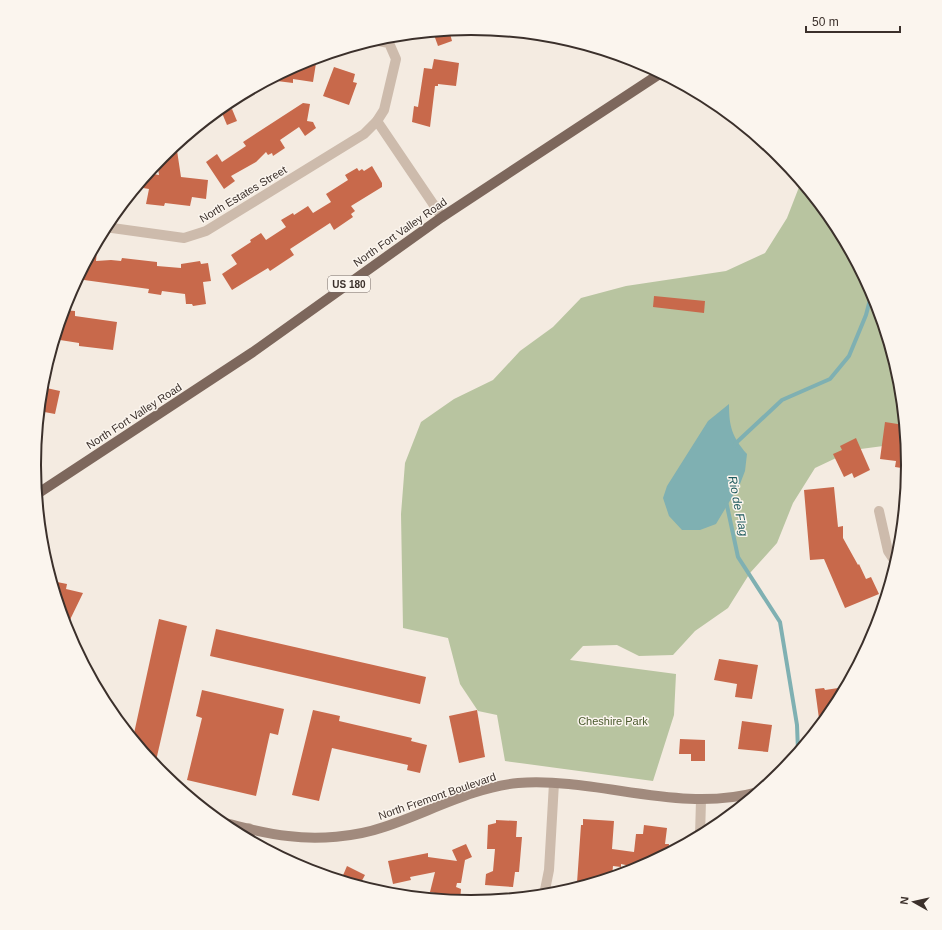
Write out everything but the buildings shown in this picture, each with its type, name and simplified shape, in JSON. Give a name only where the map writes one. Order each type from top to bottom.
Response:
[{"type":"main road","name":"North Fort Valley Road","points":[[42,491],[253,352],[442,217],[656,77]]},
{"type":"street","points":[[388,43],[396,59],[384,110],[377,121],[442,217]]},
{"type":"street","name":"North Estates Street","points":[[112,228],[184,238],[206,231],[364,134],[377,121]]},
{"type":"street","points":[[879,511],[888,551],[891,556]]},
{"type":"street","name":"North Fremont Boulevard","points":[[249,833],[288,837],[324,837],[353,834],[383,828],[491,788],[518,783],[554,783],[701,800],[731,798],[747,794]]},
{"type":"street","points":[[545,888],[549,870],[554,783]]},
{"type":"street","points":[[700,829],[701,800]]},
{"type":"green space","name":"Cheshire Park","points":[[799,187],[829,226],[857,275],[878,327],[893,381],[900,444],[853,450],[815,468],[793,503],[777,543],[750,573],[728,608],[695,631],[673,655],[639,656],[617,645],[583,646],[570,660],[676,674],[674,715],[653,781],[505,761],[497,715],[478,711],[460,684],[448,638],[403,628],[401,514],[405,463],[421,422],[454,399],[493,380],[520,351],[553,327],[581,298],[626,286],[726,271],[765,253],[787,218]]},
{"type":"water","points":[[729,404],[732,431],[747,454],[745,471],[740,484],[716,524],[700,530],[682,530],[669,516],[663,498],[667,486],[708,421]]},
{"type":"waterway","name":"Rio de Flag","points":[[734,446],[782,400],[830,379],[849,356],[866,315],[869,303]]},
{"type":"waterway","name":"Rio de Flag","points":[[726,501],[738,557],[780,622],[797,725],[798,744]]}]
